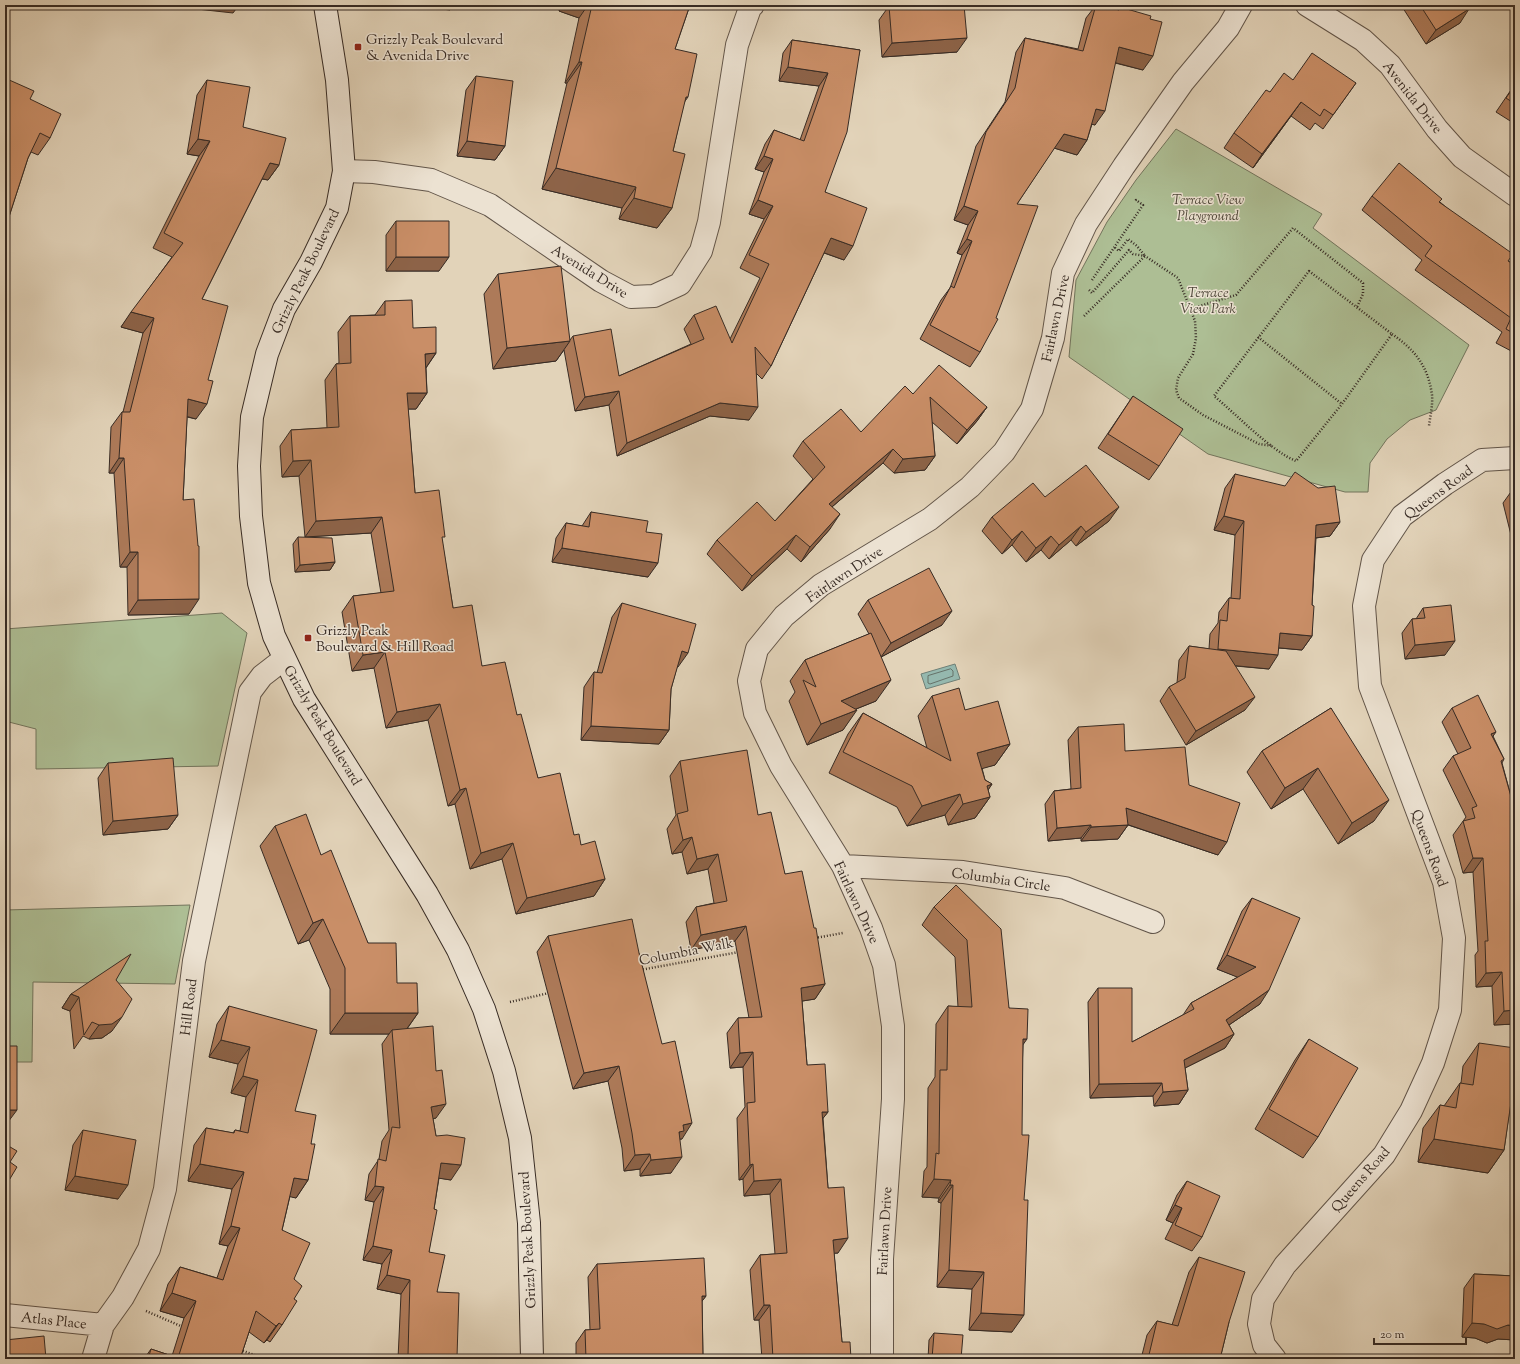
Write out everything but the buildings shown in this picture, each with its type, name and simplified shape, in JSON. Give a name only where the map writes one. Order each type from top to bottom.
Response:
[{"type":"street","name":"Grizzly Peak Boulevard","points":[[325,5],[337,80],[344,171],[337,208],[311,262],[284,309],[267,354],[252,417],[249,466],[251,516],[259,583],[274,636],[304,698],[428,894],[458,950],[484,1009],[504,1071],[520,1138],[529,1223],[532,1359]]},
{"type":"street","name":"Avenida Drive","points":[[344,171],[374,172],[431,180],[490,205],[601,281],[631,297],[654,296],[680,284],[701,251],[709,222],[737,45],[750,8],[753,5]]},
{"type":"street","name":"Fairlawn Drive","points":[[882,1359],[882,1259],[893,1099],[893,1026],[884,965],[871,928],[842,866],[781,766],[755,713],[750,681],[757,649],[784,616],[821,585],[930,519],[970,487],[999,457],[1032,408],[1053,338],[1063,274],[1086,224],[1124,166],[1183,82],[1228,28],[1241,5]]},
{"type":"street","name":"Avenida Drive","points":[[1307,5],[1363,40],[1390,65],[1437,129],[1462,157],[1515,195]]},
{"type":"street","name":"Queens Road","points":[[1275,1359],[1264,1345],[1259,1324],[1263,1299],[1284,1265],[1384,1155],[1411,1111],[1433,1063],[1450,1010],[1454,938],[1444,882],[1390,743],[1370,686],[1364,606],[1373,560],[1402,516],[1444,484],[1482,460],[1515,458]]},
{"type":"street","name":"Hill Road","points":[[93,1359],[103,1325],[123,1297],[149,1249],[165,1189],[194,961],[250,692],[262,676],[284,659]]},
{"type":"street","name":"Columbia Circle","points":[[842,866],[963,872],[1065,888],[1154,922]]},
{"type":"street","name":"Atlas Place","points":[[5,1315],[103,1325]]},
{"type":"path","points":[[1090,282],[1143,205],[1136,200],[1132,205]]},
{"type":"path","points":[[1190,309],[1236,295],[1293,228],[1363,283],[1363,294],[1357,307]]},
{"type":"path","points":[[1114,247],[1119,250],[1128,239],[1137,246],[1145,256],[1178,278],[1195,322],[1196,338],[1193,354],[1178,378],[1176,390],[1179,398],[1203,415],[1258,444],[1273,446]]},
{"type":"path","points":[[1086,288],[1092,293],[1129,250],[1133,254],[1145,256]]},
{"type":"path","points":[[1053,338],[1072,328],[1145,256]]},
{"type":"path","points":[[1392,334],[1342,404],[1296,461],[1273,446],[1214,396],[1309,271],[1409,346],[1424,367],[1432,396],[1429,426]]},
{"type":"path","points":[[1258,337],[1342,404]]},
{"type":"path","points":[[810,939],[871,928]]},
{"type":"path","name":"Columbia Walk","points":[[635,971],[742,951]]},
{"type":"path","points":[[484,1009],[552,992]]},
{"type":"path","points":[[123,1297],[150,1314],[184,1328]]},
{"type":"path","points":[[233,1347],[266,1359]]},
{"type":"green space","name":"Terrace View Park","points":[[1176,129],[1322,214],[1313,228],[1469,345],[1436,410],[1410,420],[1387,439],[1370,463],[1368,492],[1345,492],[1208,454],[1069,357],[1076,280],[1107,222],[1136,180]]},
{"type":"green space","points":[[222,613],[247,633],[218,766],[36,769],[36,729],[5,721],[5,629]]},
{"type":"green space","points":[[190,905],[175,984],[33,982],[32,1062],[5,1062],[5,910]]},
{"type":"water","points":[[955,664],[960,679],[926,689],[921,674]]},
{"type":"place","name":"Grizzly Peak Boulevard & Avenida Drive","points":[[358,47]]},
{"type":"place","name":"Grizzly Peak Boulevard & Hill Road","points":[[308,638]]},
{"type":"park label","name":"Terrace View Playground","points":[[1208,208]]}]
